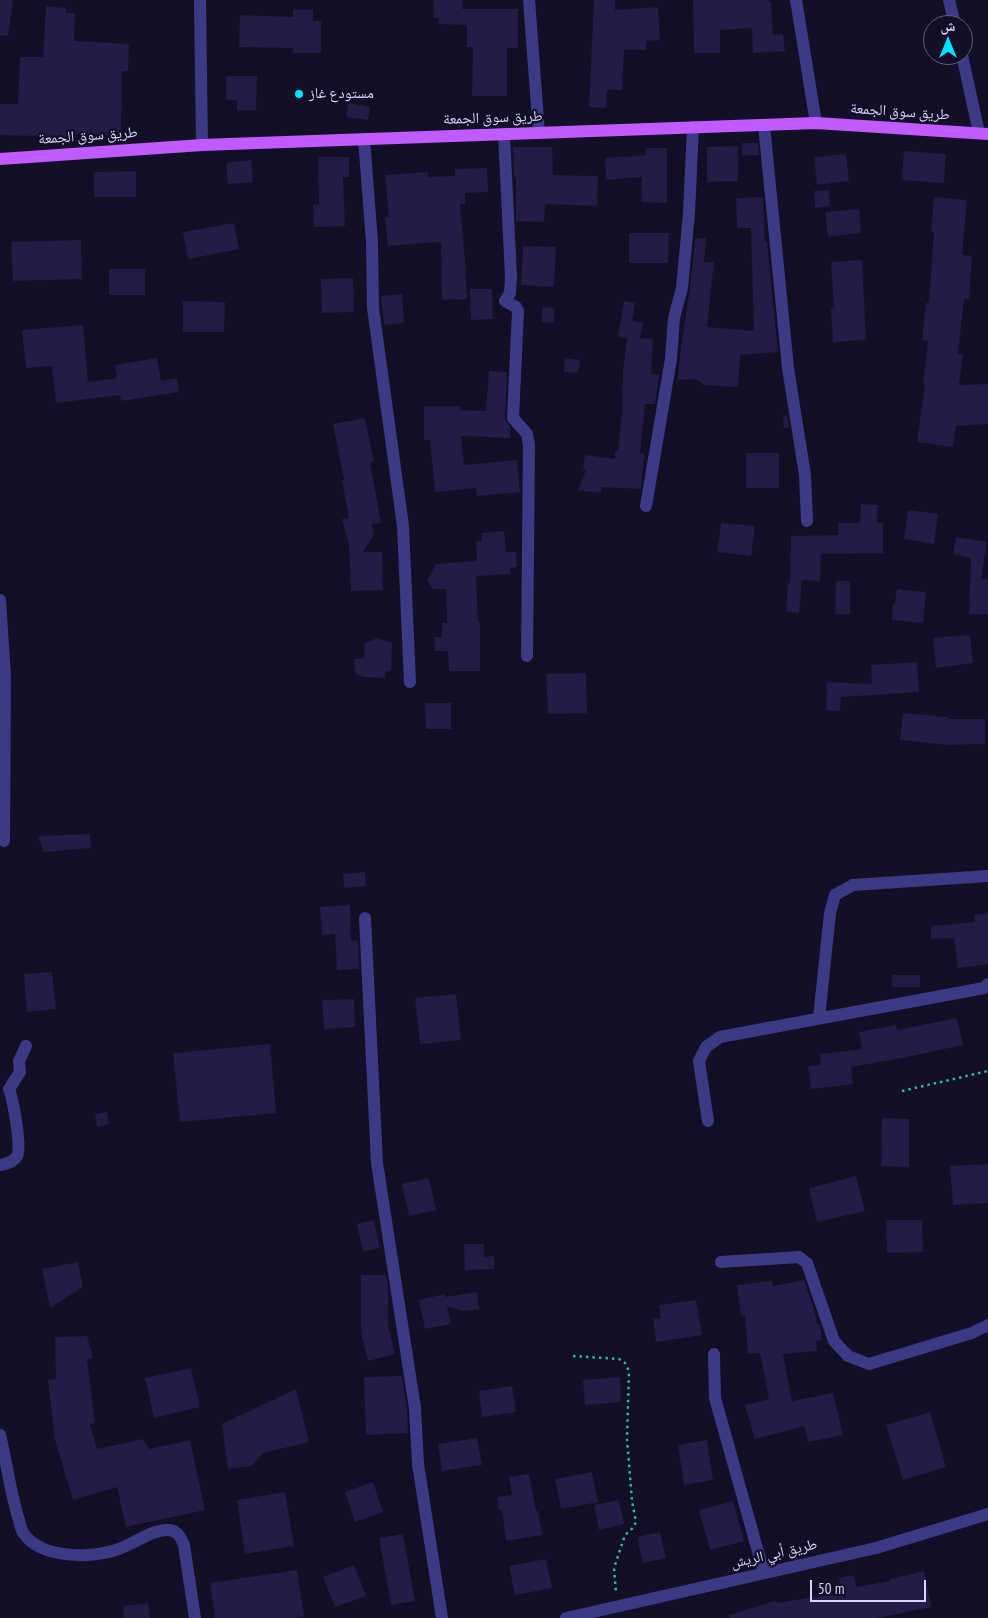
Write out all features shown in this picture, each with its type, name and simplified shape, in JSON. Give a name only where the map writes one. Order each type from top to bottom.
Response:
[{"type":"main road","name":"طريق سوق الجمعة","points":[[0,159],[202,145],[816,123],[984,133]]},
{"type":"street","points":[[200,0],[202,145]]},
{"type":"street","points":[[529,0],[539,133]]},
{"type":"street","points":[[796,0],[816,123]]},
{"type":"street","points":[[949,0],[953,15]]},
{"type":"street","points":[[965,65],[984,133]]},
{"type":"street","points":[[764,125],[788,368],[805,475],[807,521]]},
{"type":"street","points":[[646,506],[671,359],[674,318],[682,288],[689,213],[693,127]]},
{"type":"street","points":[[504,134],[511,277],[510,293],[505,301],[516,307],[518,312],[514,418],[527,434],[529,445],[527,656]]},
{"type":"street","points":[[364,139],[372,242],[373,308],[402,526],[410,682]]},
{"type":"street","points":[[0,600],[5,677],[4,840]]},
{"type":"street","points":[[819,1018],[830,913],[835,894],[853,886],[988,876]]},
{"type":"street","points":[[364,918],[377,1163],[415,1408],[418,1464],[442,1618]]},
{"type":"street","points":[[708,1121],[699,1061],[706,1047],[720,1037],[984,988],[988,984]]},
{"type":"street","points":[[0,1165],[14,1160],[18,1153],[14,1104],[9,1089],[20,1072],[19,1062],[26,1046]]},
{"type":"street","points":[[721,1262],[799,1257],[806,1263],[834,1341],[848,1356],[869,1364],[972,1333],[988,1325]]},
{"type":"street","points":[[714,1354],[716,1398],[764,1574]]},
{"type":"street","points":[[0,1434],[16,1511],[23,1533],[34,1545],[58,1554],[87,1555],[116,1550],[158,1531],[171,1530],[180,1534],[184,1545],[195,1618]]},
{"type":"street","name":"طريق أبي الريش","points":[[566,1618],[876,1548],[988,1514]]},
{"type":"path","points":[[902,1091],[988,1071]]},
{"type":"path","points":[[573,1356],[619,1359],[625,1362],[629,1371],[627,1439],[632,1501],[636,1522],[633,1528],[625,1535],[614,1568],[617,1607]]},
{"type":"building","points":[[0,0],[13,0],[8,36],[0,35]]},
{"type":"building","points":[[434,0],[463,0],[462,9],[518,9],[518,48],[507,48],[507,96],[472,96],[473,47],[467,47],[467,25],[438,24],[439,18],[433,18]]},
{"type":"building","points":[[594,0],[615,0],[615,10],[658,7],[660,40],[646,41],[646,50],[624,50],[622,90],[607,90],[606,108],[589,107]]},
{"type":"building","points":[[693,0],[767,0],[771,3],[773,35],[783,34],[785,51],[753,53],[752,28],[720,30],[720,53],[694,53]]},
{"type":"building","points":[[46,6],[66,8],[66,13],[75,13],[74,41],[129,44],[128,71],[122,71],[121,135],[76,134],[76,137],[0,135],[0,104],[18,104],[20,57],[43,57]]},
{"type":"building","points":[[293,10],[313,10],[313,21],[321,21],[321,53],[293,53],[293,48],[239,47],[240,15],[293,17]]},
{"type":"building","points":[[226,76],[257,76],[256,110],[237,110],[237,100],[226,100]]},
{"type":"building","points":[[348,103],[370,107],[368,120],[346,117]]},
{"type":"building","points":[[742,143],[758,143],[759,155],[742,156]]},
{"type":"building","points":[[738,146],[738,181],[707,182],[707,147]]},
{"type":"building","points":[[513,147],[552,147],[553,175],[598,176],[597,206],[545,204],[544,222],[516,221],[516,177],[514,177]]},
{"type":"building","points":[[646,148],[667,148],[667,203],[641,202],[642,177],[606,180],[605,158],[646,155]]},
{"type":"building","points":[[904,151],[946,154],[944,183],[902,180]]},
{"type":"building","points":[[846,154],[849,181],[817,185],[814,157]]},
{"type":"building","points":[[318,157],[349,157],[349,177],[343,177],[345,226],[314,227],[313,205],[319,204]]},
{"type":"building","points":[[251,160],[253,182],[228,184],[226,163]]},
{"type":"building","points":[[487,168],[488,192],[465,193],[465,204],[460,204],[467,299],[442,300],[441,242],[388,246],[385,217],[389,217],[385,175],[428,172],[428,177],[455,176],[455,169]]},
{"type":"building","points":[[136,171],[136,197],[94,197],[94,172]]},
{"type":"building","points":[[829,190],[830,206],[815,208],[814,191]]},
{"type":"building","points":[[763,197],[765,242],[767,242],[778,352],[740,355],[738,387],[704,385],[698,380],[678,379],[695,238],[706,238],[704,262],[714,262],[707,327],[754,331],[751,228],[737,228],[736,198]]},
{"type":"building","points":[[934,197],[967,200],[962,255],[972,256],[969,299],[964,299],[958,354],[963,354],[959,385],[988,384],[988,424],[956,426],[953,447],[917,442],[925,385],[923,385],[928,341],[922,340],[926,303],[929,303],[934,232],[931,231]]},
{"type":"building","points":[[859,209],[861,233],[828,237],[825,212]]},
{"type":"building","points":[[234,223],[239,249],[188,259],[183,232]]},
{"type":"building","points":[[629,233],[669,233],[668,263],[629,263]]},
{"type":"building","points":[[81,240],[82,279],[13,281],[11,242]]},
{"type":"building","points":[[523,246],[556,247],[554,287],[521,285]]},
{"type":"building","points":[[862,260],[866,340],[833,342],[831,308],[834,308],[831,262]]},
{"type":"building","points":[[109,269],[145,269],[145,295],[109,295]]},
{"type":"building","points":[[353,278],[354,312],[322,313],[321,279]]},
{"type":"building","points":[[470,289],[492,289],[493,319],[471,320]]},
{"type":"building","points":[[402,294],[404,323],[384,325],[381,296]]},
{"type":"building","points":[[183,301],[225,302],[224,332],[183,332]]},
{"type":"building","points":[[624,301],[635,303],[632,321],[643,323],[640,338],[653,339],[651,374],[659,375],[655,404],[645,404],[640,453],[644,453],[641,489],[601,487],[601,493],[578,490],[586,470],[583,470],[585,455],[615,459],[615,451],[618,451],[627,338],[618,337]]},
{"type":"building","points":[[542,307],[554,308],[554,323],[542,322]]},
{"type":"building","points":[[83,325],[88,382],[117,378],[115,365],[157,358],[161,381],[177,378],[179,392],[121,401],[120,395],[56,403],[52,366],[26,368],[22,330]]},
{"type":"building","points":[[565,358],[580,360],[578,373],[564,372]]},
{"type":"building","points":[[489,371],[507,372],[505,418],[510,427],[510,438],[461,436],[464,465],[517,460],[520,492],[477,496],[476,488],[435,492],[430,440],[424,440],[424,406],[460,406],[460,410],[486,411]]},
{"type":"building","points":[[787,415],[789,427],[784,428],[783,416]]},
{"type":"building","points":[[365,418],[374,462],[370,462],[381,523],[372,524],[374,535],[363,552],[382,552],[383,590],[351,591],[349,544],[342,519],[349,518],[333,424]]},
{"type":"building","points":[[746,453],[779,453],[779,488],[746,488]]},
{"type":"building","points":[[861,504],[878,505],[877,523],[883,523],[883,553],[821,554],[820,581],[802,580],[799,613],[786,612],[788,583],[790,583],[791,536],[838,535],[838,523],[860,523]]},
{"type":"building","points":[[908,510],[938,514],[934,544],[904,539]]},
{"type":"building","points":[[721,523],[755,526],[751,556],[717,552]]},
{"type":"building","points":[[504,531],[506,552],[516,552],[517,567],[510,568],[510,574],[476,576],[478,623],[480,623],[480,671],[449,671],[448,651],[435,651],[434,637],[442,637],[442,623],[447,623],[446,589],[433,589],[427,580],[436,564],[477,561],[476,542],[482,541],[482,533]]},
{"type":"building","points":[[956,537],[987,542],[981,579],[988,579],[988,614],[969,614],[971,558],[953,554]]},
{"type":"building","points":[[836,581],[850,581],[850,614],[835,614]]},
{"type":"building","points":[[897,589],[926,592],[923,623],[892,620],[893,604],[895,604]]},
{"type":"building","points":[[970,635],[973,663],[936,668],[933,638]]},
{"type":"building","points":[[377,638],[392,643],[391,670],[385,672],[385,678],[363,677],[355,673],[354,659],[365,658],[364,644]]},
{"type":"building","points":[[917,662],[919,692],[841,697],[840,711],[826,710],[827,682],[872,684],[871,665]]},
{"type":"building","points":[[586,673],[587,713],[548,714],[546,674]]},
{"type":"building","points":[[425,703],[451,703],[451,729],[426,729]]},
{"type":"building","points":[[903,713],[948,717],[948,719],[985,719],[985,744],[947,745],[900,740]]},
{"type":"building","points":[[90,834],[91,848],[44,852],[38,836]]},
{"type":"building","points":[[365,872],[366,886],[344,888],[343,874]]},
{"type":"building","points":[[350,905],[351,941],[358,940],[359,969],[337,970],[335,934],[322,935],[320,907]]},
{"type":"building","points":[[988,913],[988,964],[958,968],[954,938],[931,939],[931,926],[975,922],[974,915]]},
{"type":"building","points":[[52,972],[56,1009],[27,1012],[24,974]]},
{"type":"building","points":[[892,975],[920,975],[920,987],[892,987]]},
{"type":"building","points":[[456,994],[461,1040],[420,1044],[415,998]]},
{"type":"building","points":[[354,999],[355,1027],[324,1029],[322,1000]]},
{"type":"building","points":[[957,1018],[963,1045],[851,1067],[853,1084],[811,1089],[808,1066],[821,1065],[820,1054],[862,1049],[859,1032],[896,1025],[897,1030]]},
{"type":"building","points":[[270,1044],[276,1113],[180,1122],[173,1053]]},
{"type":"building","points":[[107,1112],[109,1124],[97,1127],[95,1114]]},
{"type":"building","points":[[882,1118],[909,1119],[909,1167],[881,1166]]},
{"type":"building","points":[[988,1164],[988,1203],[953,1205],[950,1166]]},
{"type":"building","points":[[856,1176],[865,1211],[817,1222],[809,1188]]},
{"type":"building","points":[[429,1178],[436,1210],[409,1216],[402,1184]]},
{"type":"building","points":[[374,1220],[380,1248],[363,1252],[357,1224]]},
{"type":"building","points":[[886,1220],[922,1220],[923,1252],[887,1253]]},
{"type":"building","points":[[464,1244],[484,1244],[484,1257],[494,1256],[494,1269],[465,1270]]},
{"type":"building","points":[[78,1262],[83,1287],[50,1308],[42,1269]]},
{"type":"building","points":[[361,1275],[386,1275],[388,1287],[388,1326],[395,1354],[368,1361],[361,1332]]},
{"type":"building","points":[[804,1280],[817,1324],[820,1324],[822,1340],[816,1341],[817,1351],[783,1354],[792,1401],[833,1393],[843,1435],[808,1442],[805,1426],[755,1439],[745,1405],[769,1399],[760,1353],[748,1354],[745,1315],[741,1316],[737,1285],[772,1281],[773,1286]]},
{"type":"building","points":[[477,1292],[479,1309],[463,1311],[447,1306],[451,1324],[425,1329],[419,1300],[445,1294],[445,1297]]},
{"type":"building","points":[[696,1300],[702,1335],[656,1342],[653,1319],[661,1318],[659,1305]]},
{"type":"building","points":[[87,1336],[93,1358],[87,1359],[95,1423],[90,1424],[97,1449],[143,1439],[149,1449],[190,1440],[205,1510],[126,1527],[117,1487],[73,1500],[55,1440],[48,1380],[56,1379],[55,1337]]},
{"type":"building","points":[[191,1368],[200,1407],[154,1418],[145,1378]]},
{"type":"building","points":[[402,1376],[407,1409],[408,1433],[366,1435],[364,1377]]},
{"type":"building","points":[[620,1377],[621,1402],[585,1405],[583,1380]]},
{"type":"building","points":[[512,1386],[516,1412],[482,1417],[479,1391]]},
{"type":"building","points":[[296,1389],[309,1442],[263,1453],[252,1466],[228,1469],[222,1424]]},
{"type":"building","points":[[930,1412],[946,1467],[903,1480],[886,1425]]},
{"type":"building","points":[[477,1438],[482,1465],[442,1471],[438,1444]]},
{"type":"building","points":[[707,1440],[713,1480],[684,1485],[678,1445]]},
{"type":"building","points":[[592,1472],[598,1502],[561,1509],[555,1479]]},
{"type":"building","points":[[529,1474],[542,1535],[506,1541],[502,1509],[499,1510],[497,1497],[512,1495],[509,1477]]},
{"type":"building","points":[[373,1482],[383,1512],[355,1522],[345,1492]]},
{"type":"building","points":[[285,1492],[294,1546],[245,1554],[237,1500]]},
{"type":"building","points":[[619,1500],[624,1524],[599,1530],[594,1505]]},
{"type":"building","points":[[733,1501],[744,1541],[710,1550],[699,1510]]},
{"type":"building","points":[[660,1532],[666,1558],[643,1563],[637,1537]]},
{"type":"building","points":[[403,1534],[415,1601],[391,1605],[379,1538]]},
{"type":"building","points":[[546,1559],[552,1588],[515,1595],[509,1566]]},
{"type":"building","points":[[354,1565],[366,1596],[335,1607],[323,1577]]},
{"type":"building","points":[[297,1570],[304,1616],[294,1618],[215,1618],[210,1583]]},
{"type":"building","points":[[924,1571],[931,1607],[877,1618],[729,1618],[729,1615],[775,1601],[776,1603],[842,1593],[839,1578],[854,1575],[856,1587],[890,1581],[890,1579]]},
{"type":"building","points":[[148,1603],[150,1618],[124,1618],[123,1606]]},
{"type":"place","name":"مستودع غاز","points":[[299,94]]}]
